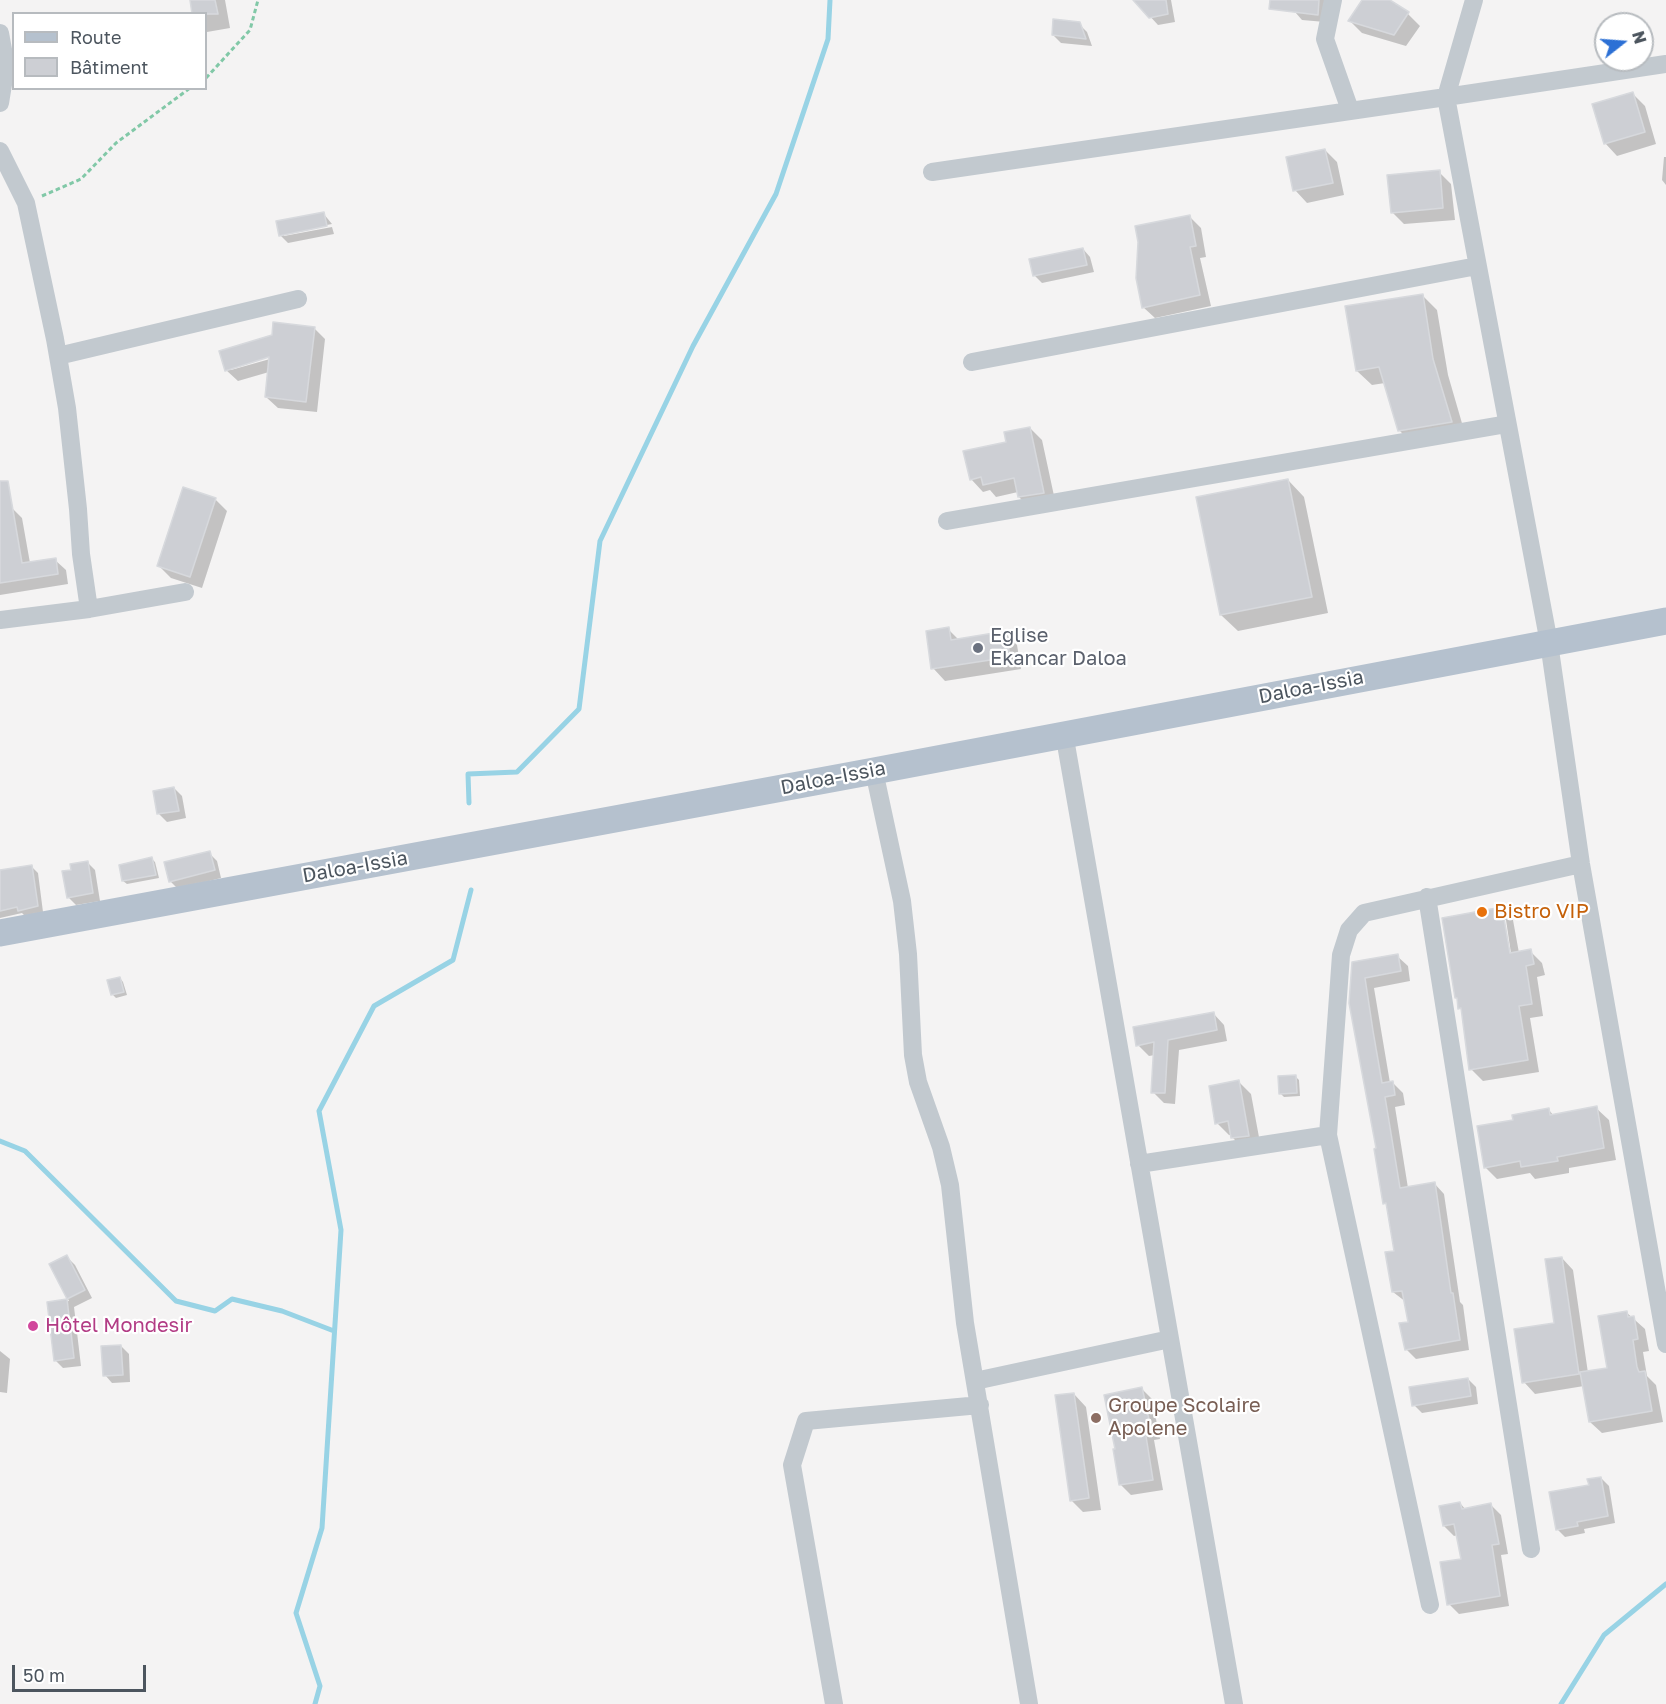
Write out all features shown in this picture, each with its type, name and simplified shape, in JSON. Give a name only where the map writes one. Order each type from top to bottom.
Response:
[{"type":"main road","name":"Daloa-Issia","points":[[0,933],[1666,621]]},
{"type":"street","points":[[1333,0],[1325,39],[1350,110]]},
{"type":"street","points":[[1474,0],[1446,97],[1549,643],[1581,864],[1666,1344]]},
{"type":"street","points":[[0,33],[6,66],[0,103]]},
{"type":"street","points":[[932,172],[1666,64]]},
{"type":"street","points":[[0,151],[26,203],[58,356],[67,408],[81,555],[89,609]]},
{"type":"street","points":[[972,362],[1477,266]]},
{"type":"street","points":[[58,356],[298,299]]},
{"type":"street","points":[[947,521],[1507,424]]},
{"type":"street","points":[[0,620],[89,609],[185,592]]},
{"type":"street","points":[[1064,733],[1234,1704]]},
{"type":"street","points":[[874,771],[902,901],[908,954],[913,1054],[918,1082],[941,1147],[950,1185],[964,1323],[980,1405],[1029,1704]]},
{"type":"street","points":[[1430,1605],[1328,1136],[1341,955],[1349,930],[1364,913],[1581,864]]},
{"type":"street","points":[[1427,897],[1531,1549]]},
{"type":"street","points":[[1139,1164],[1328,1136]]},
{"type":"street","points":[[975,1381],[1170,1339]]},
{"type":"street","points":[[834,1704],[792,1465],[806,1420],[980,1405]]},
{"type":"path","points":[[207,77],[250,30],[258,0]]},
{"type":"path","points":[[26,203],[81,179],[116,143],[187,90]]},
{"type":"building","points":[[190,0],[215,0],[218,14],[207,14],[207,12],[192,12]]},
{"type":"building","points":[[1133,0],[1166,0],[1168,14],[1149,18]]},
{"type":"building","points":[[1270,0],[1319,0],[1318,15],[1269,9]]},
{"type":"building","points":[[1362,0],[1390,0],[1409,12],[1394,35],[1348,21]]},
{"type":"building","points":[[1053,19],[1080,22],[1086,39],[1052,35]]},
{"type":"building","points":[[1633,92],[1645,132],[1604,144],[1592,104]]},
{"type":"building","points":[[1325,149],[1333,183],[1293,191],[1286,157]]},
{"type":"building","points":[[1440,170],[1443,208],[1391,213],[1387,175]]},
{"type":"building","points":[[324,212],[327,226],[279,236],[276,221]]},
{"type":"building","points":[[1190,215],[1196,246],[1190,247],[1200,295],[1142,308],[1136,278],[1138,242],[1135,226]]},
{"type":"building","points":[[1083,248],[1087,265],[1033,276],[1029,259]]},
{"type":"building","points":[[1423,294],[1433,359],[1452,422],[1398,431],[1379,367],[1356,371],[1345,306]]},
{"type":"building","points":[[273,322],[315,327],[306,402],[265,397],[269,357],[225,371],[219,351],[272,335]]},
{"type":"building","points":[[1030,427],[1044,493],[1018,497],[1014,478],[983,485],[981,477],[970,480],[963,451],[1006,442],[1004,432]]},
{"type":"building","points":[[1288,479],[1312,597],[1220,615],[1196,497]]},
{"type":"building","points":[[0,481],[8,481],[22,563],[56,558],[58,574],[0,583]]},
{"type":"building","points":[[183,487],[216,498],[190,577],[157,566]]},
{"type":"building","points":[[949,627],[951,640],[1006,631],[1010,657],[931,669],[926,631]]},
{"type":"building","points":[[174,787],[179,811],[157,814],[153,791]]},
{"type":"building","points":[[210,851],[215,870],[169,882],[164,862]]},
{"type":"building","points":[[152,857],[156,875],[122,881],[119,865]]},
{"type":"building","points":[[88,861],[93,893],[67,898],[62,871],[71,870],[70,864]]},
{"type":"building","points":[[32,865],[38,906],[18,911],[17,907],[0,911],[0,870]]},
{"type":"building","points":[[1502,907],[1510,953],[1531,949],[1534,964],[1526,966],[1532,1004],[1519,1006],[1528,1060],[1469,1070],[1461,1008],[1458,1009],[1457,998],[1455,998],[1442,918]]},
{"type":"building","points":[[1398,954],[1401,971],[1365,978],[1373,1031],[1382,1083],[1393,1081],[1395,1095],[1385,1097],[1400,1188],[1435,1182],[1460,1340],[1405,1350],[1399,1323],[1408,1322],[1402,1291],[1392,1292],[1385,1252],[1394,1251],[1386,1203],[1383,1204],[1374,1149],[1376,1148],[1349,1003],[1352,962]]},
{"type":"building","points":[[120,977],[124,992],[111,995],[107,980]]},
{"type":"building","points":[[1214,1012],[1217,1030],[1168,1040],[1165,1093],[1151,1093],[1154,1042],[1136,1046],[1133,1027]]},
{"type":"building","points":[[1296,1075],[1297,1093],[1279,1094],[1278,1076]]},
{"type":"building","points":[[1239,1080],[1249,1136],[1231,1138],[1228,1121],[1215,1124],[1209,1086]]},
{"type":"building","points":[[1597,1106],[1604,1148],[1557,1157],[1558,1161],[1521,1167],[1520,1161],[1484,1168],[1477,1126],[1513,1120],[1512,1115],[1549,1108],[1550,1115]]},
{"type":"building","points":[[67,1255],[85,1290],[67,1299],[49,1264]]},
{"type":"building","points":[[1562,1257],[1579,1374],[1522,1383],[1514,1329],[1554,1323],[1545,1259]]},
{"type":"building","points":[[67,1299],[74,1358],[54,1361],[47,1302]]},
{"type":"building","points":[[1627,1311],[1628,1317],[1634,1316],[1638,1339],[1633,1340],[1637,1367],[1639,1372],[1645,1371],[1652,1411],[1589,1422],[1580,1372],[1607,1368],[1598,1316]]},
{"type":"building","points":[[121,1345],[123,1375],[103,1376],[101,1346]]},
{"type":"building","points":[[1468,1378],[1471,1396],[1412,1406],[1409,1387]]},
{"type":"building","points":[[1142,1387],[1151,1429],[1145,1430],[1153,1480],[1119,1485],[1113,1449],[1115,1449],[1104,1395]]},
{"type":"building","points":[[1074,1393],[1089,1498],[1070,1501],[1055,1395]]},
{"type":"building","points":[[1601,1477],[1608,1516],[1577,1522],[1578,1526],[1556,1530],[1549,1492],[1589,1485],[1587,1479]]},
{"type":"building","points":[[1460,1502],[1462,1509],[1491,1503],[1499,1544],[1492,1545],[1500,1596],[1447,1605],[1440,1562],[1461,1559],[1454,1524],[1443,1526],[1439,1506]]},
{"type":"waterway","points":[[469,803],[468,774],[517,772],[579,709],[600,541],[693,346],[776,194],[828,39],[830,0]]},
{"type":"waterway","points":[[315,1704],[320,1686],[296,1613],[322,1528],[341,1230],[319,1111],[374,1006],[453,960],[471,890]]},
{"type":"waterway","points":[[0,1141],[25,1151],[176,1301],[215,1311],[232,1299],[282,1311],[334,1331]]},
{"type":"waterway","points":[[1561,1704],[1604,1635],[1666,1584]]},
{"type":"place","name":"Eglise Ekancar Daloa","points":[[978,648]]},
{"type":"place","name":"Bistro VIP","points":[[1482,912]]},
{"type":"place","name":"Hôtel Mondesir","points":[[33,1326]]},
{"type":"place","name":"Groupe Scolaire Apolene","points":[[1096,1418]]}]
